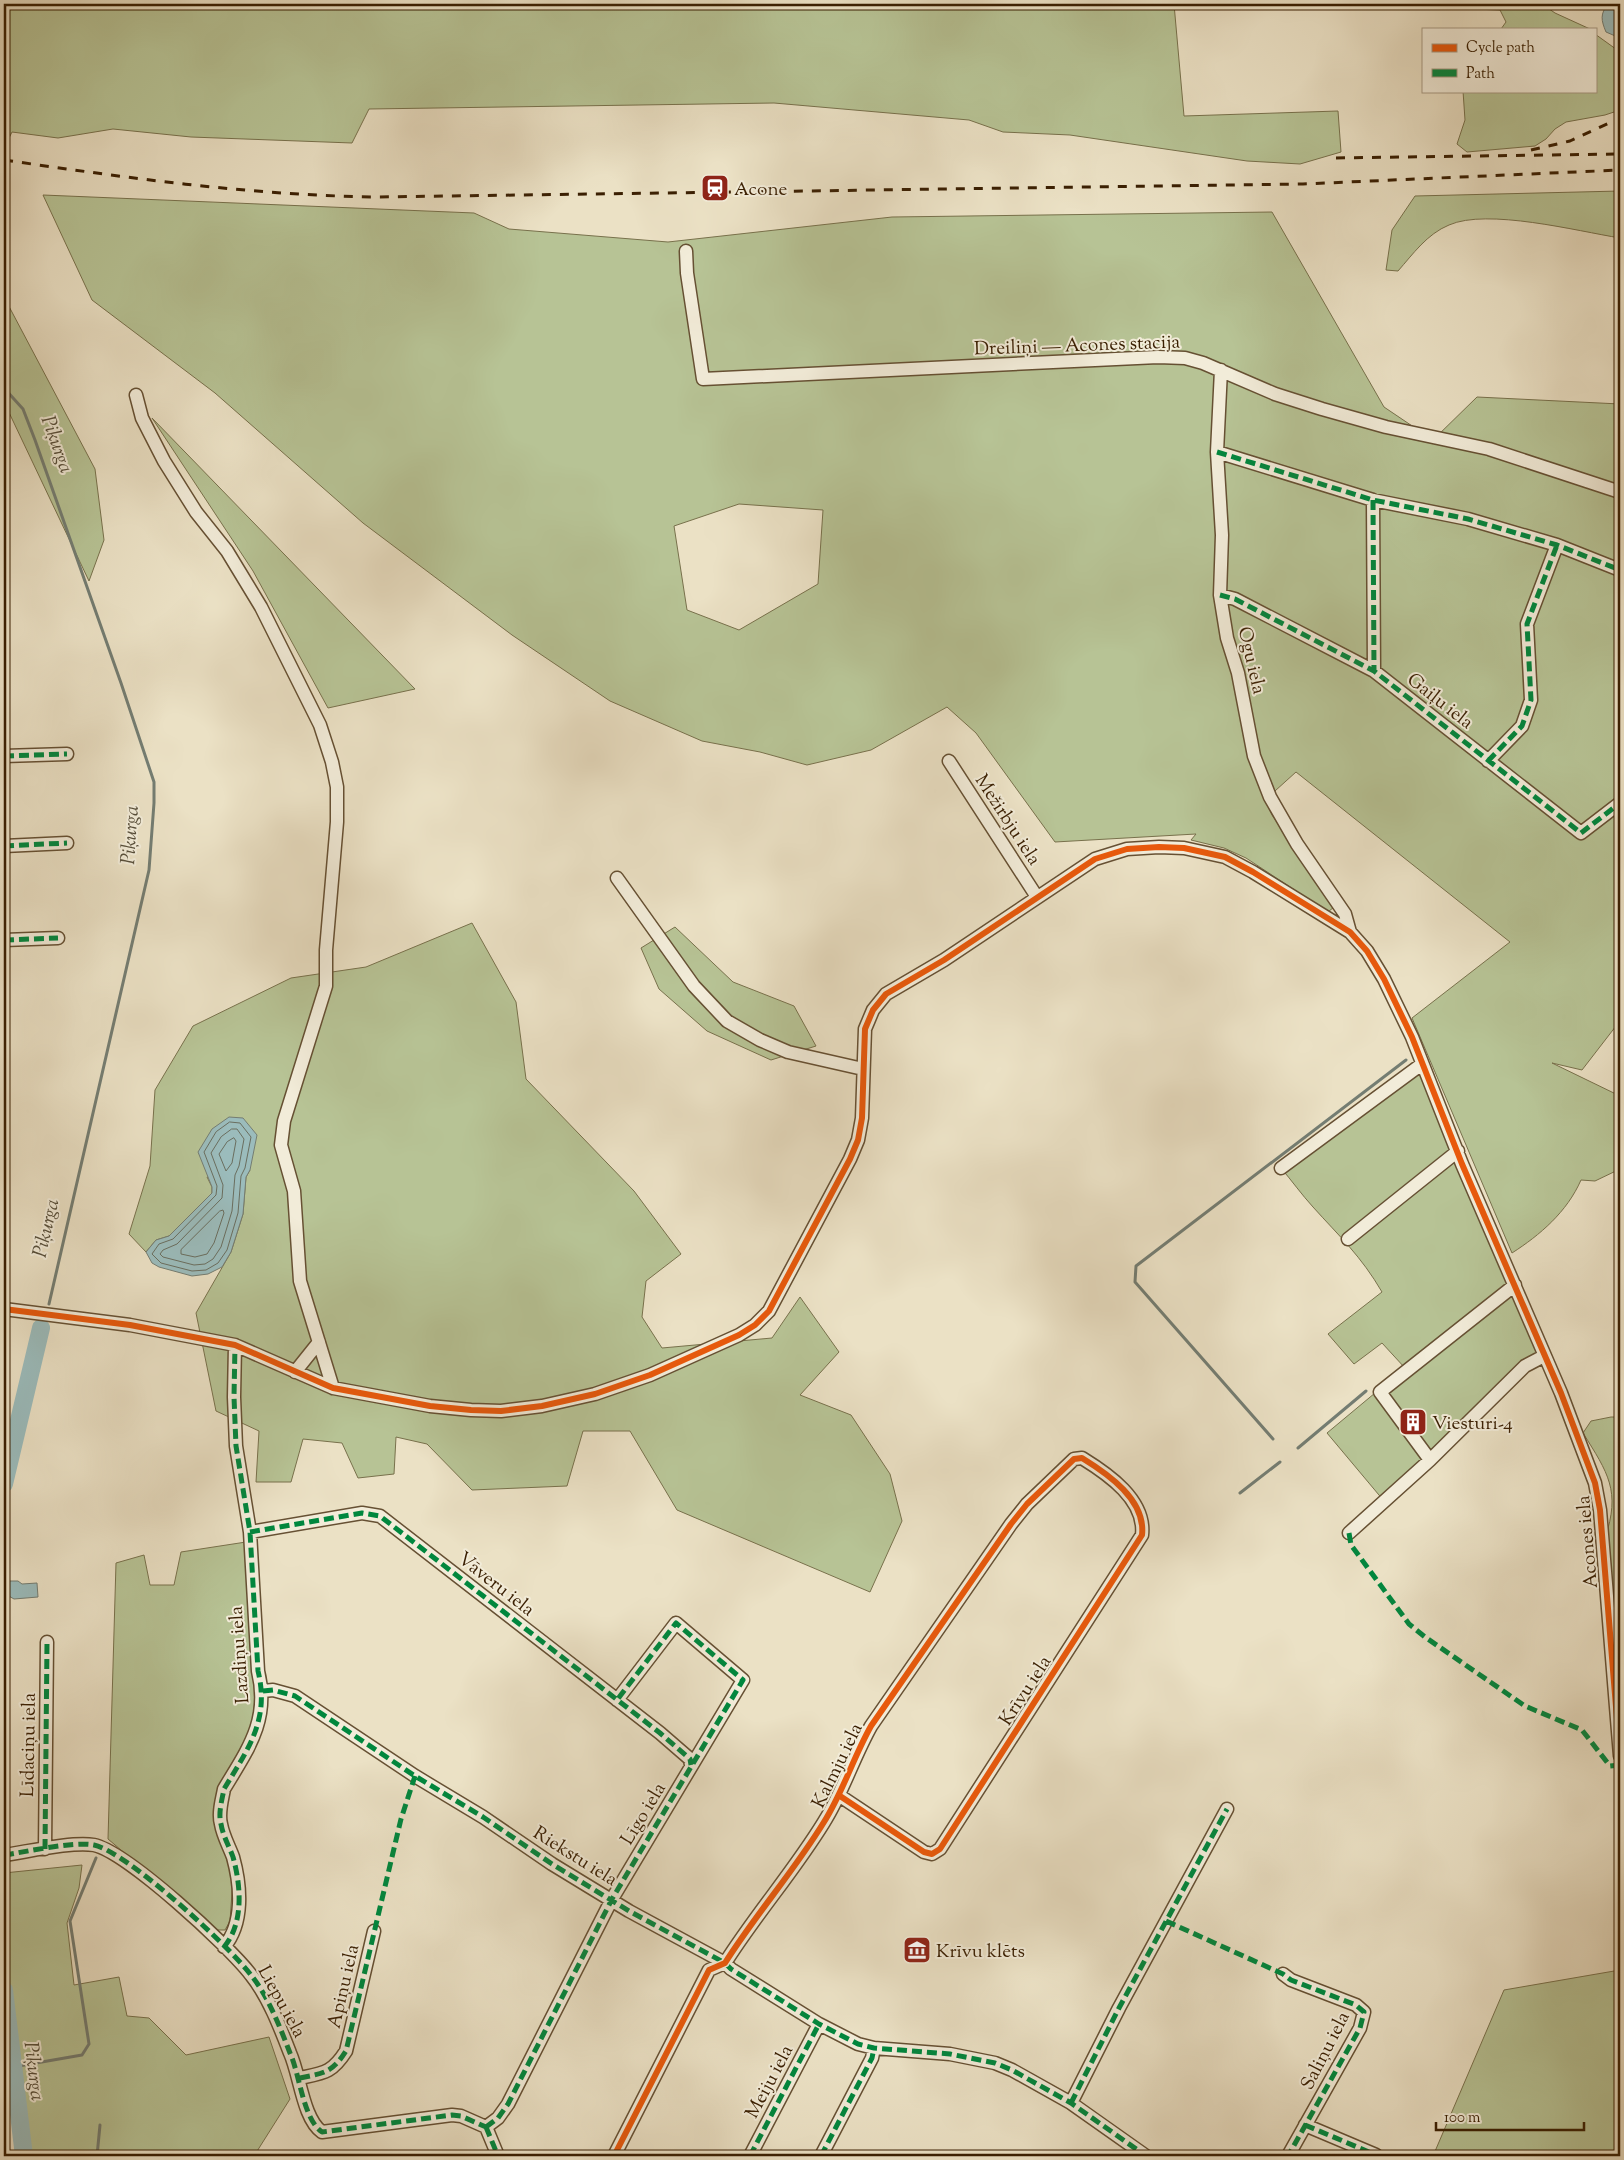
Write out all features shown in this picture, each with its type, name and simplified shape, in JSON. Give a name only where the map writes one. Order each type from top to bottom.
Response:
[{"type":"street","name":"Dreiliņi — Acones stacija","points":[[686,251],[687,273],[703,379],[1158,357],[1185,358],[1221,370],[1275,394],[1322,409],[1386,427],[1489,449],[1620,492]]},
{"type":"street","name":"Ogu iela","points":[[1221,370],[1218,452],[1222,535],[1220,595],[1227,638],[1238,673],[1254,756],[1263,782],[1297,844],[1346,914],[1350,932]]},
{"type":"street","points":[[136,394],[142,418],[164,461],[196,512],[227,551],[261,607],[320,725],[332,762],[337,787],[326,944],[326,986],[284,1121],[281,1145],[294,1190],[300,1281],[333,1388]]},
{"type":"street","points":[[1218,452],[1373,500],[1468,518],[1557,545],[1620,570]]},
{"type":"street","points":[[1373,500],[1374,671]]},
{"type":"street","points":[[1488,761],[1522,726],[1531,700],[1527,624],[1557,545]]},
{"type":"street","name":"Gaiļu iela","points":[[1220,595],[1235,599],[1374,671],[1581,833],[1620,803]]},
{"type":"street","points":[[4,756],[67,754]]},
{"type":"street","name":"Mežirbju iela","points":[[950,761],[1037,897]]},
{"type":"street","points":[[4,846],[67,843]]},
{"type":"street","points":[[4,1309],[130,1326],[235,1346],[333,1388],[430,1406],[501,1411],[542,1406],[622,1386],[739,1335],[755,1325],[769,1311],[850,1159],[858,1140],[862,1118],[865,1029],[873,1010],[886,994],[944,960],[1095,859],[1127,849],[1158,846],[1184,848],[1224,857],[1253,872],[1350,932]]},
{"type":"street","points":[[617,878],[694,986],[727,1020],[760,1040],[788,1052],[863,1069]]},
{"type":"street","name":"Acones iela","points":[[1350,932],[1367,951],[1400,1010],[1561,1393],[1595,1483],[1600,1510],[1620,1756]]},
{"type":"street","points":[[4,940],[58,938]]},
{"type":"street","points":[[1281,1168],[1422,1064]]},
{"type":"street","points":[[1348,1239],[1458,1151]]},
{"type":"street","points":[[1430,1460],[1380,1392],[1515,1285]]},
{"type":"street","points":[[295,1372],[319,1342]]},
{"type":"street","name":"Lazdiņu iela","points":[[224,1947],[234,1934],[239,1906],[238,1882],[232,1857],[220,1823],[222,1800],[224,1789],[257,1729],[262,1709],[263,1691],[258,1671],[250,1532],[236,1446],[234,1397],[235,1346]]},
{"type":"street","points":[[1349,1533],[1430,1460],[1525,1366],[1544,1356]]},
{"type":"street","name":"Kalmju iela","points":[[614,2156],[709,1970],[725,1963],[823,1824],[840,1796],[856,1753],[871,1726],[1011,1524],[1027,1504],[1074,1459],[1082,1458]]},
{"type":"street","name":"Krīvu iela","points":[[840,1796],[924,1852],[932,1854],[940,1849],[1142,1535],[1144,1524],[1130,1497],[1113,1479],[1082,1458]]},
{"type":"street","name":"Vāveru iela","points":[[250,1532],[362,1513],[380,1516],[675,1745],[690,1759],[692,1765]]},
{"type":"street","name":"Līgo iela","points":[[486,2127],[498,2118],[508,2104],[612,1898],[743,1680],[676,1623],[617,1700]]},
{"type":"street","name":"Līdaciņu iela","points":[[45,1849],[47,1642]]},
{"type":"street","name":"Riekstu iela","points":[[263,1691],[273,1690],[295,1696],[415,1776],[483,1817],[552,1864],[612,1898],[629,1911],[725,1963],[731,1969],[819,2024],[858,2044],[874,2048],[950,2054],[995,2063],[1071,2102],[1146,2156]]},
{"type":"street","points":[[1071,2102],[1166,1921],[1228,1809]]},
{"type":"street","name":"Liepu iela","points":[[4,1855],[92,1844],[117,1854],[150,1880],[251,1974],[288,2048],[300,2078],[308,2115],[314,2127],[322,2132],[452,2115],[461,2116],[486,2127]]},
{"type":"street","name":"Apiņu iela","points":[[300,2078],[324,2073],[336,2066],[346,2052],[374,1931]]},
{"type":"street","name":"Saliņu iela","points":[[1284,1974],[1291,1980],[1356,2005],[1364,2012],[1360,2028],[1288,2156]]},
{"type":"street","name":"Meiju iela","points":[[750,2156],[819,2024]]},
{"type":"street","points":[[821,2156],[872,2058],[874,2048]]},
{"type":"street","points":[[1305,2125],[1376,2155]]},
{"type":"street","points":[[486,2127],[498,2156]]},
{"type":"green space","points":[[4,4],[1174,4],[1184,116],[1338,111],[1341,152],[1300,164],[1247,161],[1070,135],[1003,132],[969,120],[774,103],[369,109],[352,143],[191,137],[113,129],[58,138],[12,132],[6,144],[4,143]]},
{"type":"green space","points":[[1468,4],[1542,4],[1555,13],[1588,28],[1502,28],[1506,22],[1500,10],[1473,9]]},
{"type":"green space","points":[[1596,35],[1620,52],[1620,110],[1605,115],[1566,122],[1535,146],[1467,152],[1457,144],[1465,120],[1463,92],[1596,92]]},
{"type":"green space","points":[[1620,191],[1620,238],[1533,222],[1486,219],[1465,220],[1449,225],[1434,234],[1421,245],[1398,271],[1386,270],[1392,230],[1415,196]]},
{"type":"green space","points":[[43,195],[474,213],[509,229],[668,242],[892,217],[1272,212],[1384,407],[1433,440],[1477,397],[1620,404],[1620,1029],[1616,1026],[1582,1070],[1552,1063],[1620,1096],[1620,1169],[1595,1181],[1581,1180],[1575,1192],[1552,1222],[1512,1253],[1412,1018],[1510,942],[1296,772],[1265,800],[1272,815],[1334,907],[1328,912],[1246,858],[1224,848],[1191,840],[1196,834],[1055,842],[976,733],[947,707],[871,750],[807,765],[760,752],[702,741],[610,701],[512,635],[363,523],[215,393],[92,300]],"holes":[[[739,504],[823,510],[818,584],[739,630],[687,610],[674,526]]]},
{"type":"green space","points":[[4,297],[95,469],[104,540],[89,581],[4,402]]},
{"type":"green space","points":[[152,418],[415,689],[328,708],[253,571]]},
{"type":"green space","points":[[472,923],[516,1002],[526,1079],[634,1191],[681,1254],[646,1281],[642,1317],[662,1348],[772,1338],[800,1297],[839,1352],[800,1395],[851,1415],[890,1474],[902,1521],[870,1592],[677,1510],[630,1431],[583,1431],[567,1486],[472,1490],[427,1444],[396,1437],[394,1474],[358,1478],[342,1443],[303,1439],[291,1482],[256,1482],[259,1431],[216,1411],[196,1313],[231,1252],[243,1214],[246,1177],[250,1170],[207,1177],[212,1187],[212,1193],[169,1236],[156,1240],[146,1252],[129,1234],[150,1166],[155,1090],[193,1026],[291,978],[366,967]]},
{"type":"green space","points":[[675,927],[733,982],[794,1006],[816,1046],[771,1060],[707,1031],[659,989],[641,948]]},
{"type":"green space","points":[[1422,1064],[1544,1356],[1384,1501],[1327,1433],[1405,1368],[1382,1343],[1354,1364],[1328,1334],[1382,1292],[1358,1257],[1281,1168]]},
{"type":"green space","points":[[1620,1417],[1620,1694],[1605,1538],[1610,1522],[1612,1495],[1605,1471],[1583,1433],[1591,1421]]},
{"type":"green space","points":[[246,1542],[255,1698],[252,1725],[218,1794],[215,1824],[233,1878],[230,1921],[225,1930],[215,1930],[108,1839],[116,1563],[144,1555],[150,1585],[174,1585],[181,1552]]},
{"type":"green space","points":[[82,1865],[79,1888],[67,1923],[74,1985],[119,1977],[127,2016],[149,2018],[186,2055],[269,2037],[290,2099],[254,2156],[19,2156],[4,2036],[4,1873]]},
{"type":"green space","points":[[1620,1970],[1620,2156],[1433,2156],[1504,1990]]},
{"type":"water","points":[[1608,4],[1620,4],[1620,38],[1606,32],[1604,28],[1603,14]]},
{"type":"water","points":[[229,1117],[243,1118],[257,1135],[250,1170],[246,1177],[243,1214],[231,1252],[222,1267],[208,1274],[192,1276],[159,1267],[152,1263],[146,1252],[156,1240],[169,1236],[212,1193],[212,1187],[198,1152],[212,1129]]},
{"type":"water","points":[[6,1581],[18,1581],[22,1584],[37,1583],[38,1597],[14,1599],[7,1595]]},
{"type":"waterway","name":"Piķurga","points":[[4,388],[23,409],[35,440],[154,782],[149,870],[49,1304]]},
{"type":"waterway","points":[[1273,1439],[1135,1282],[1136,1266],[1406,1060]]},
{"type":"waterway","name":"Piķurga","points":[[4,1484],[41,1328]]},
{"type":"waterway","points":[[1298,1448],[1366,1391]]},
{"type":"waterway","points":[[1240,1493],[1280,1462]]},
{"type":"waterway","points":[[13,2067],[82,2055],[89,2044],[70,1921],[96,1858]]},
{"type":"waterway","name":"Piķurga","points":[[4,1990],[24,2156]]},
{"type":"waterway","points":[[97,2156],[100,2125]]},
{"type":"railway","points":[[1531,150],[1570,141],[1620,118]]},
{"type":"railway","points":[[1336,158],[1620,154]]},
{"type":"railway","points":[[4,160],[143,179],[235,189],[328,196],[375,197],[1303,184],[1620,170]]},
{"type":"marked path","points":[[1217,452],[1373,500],[1468,519],[1557,545],[1620,570]]},
{"type":"marked path","points":[[1373,500],[1374,671]]},
{"type":"marked path","points":[[1488,761],[1522,726],[1531,700],[1527,624],[1557,545]]},
{"type":"marked path","points":[[1220,595],[1235,599],[1374,671],[1581,833],[1620,803]]},
{"type":"marked path","points":[[4,756],[67,754]]},
{"type":"marked path","points":[[4,846],[67,843]]},
{"type":"marked path","points":[[4,940],[58,938]]},
{"type":"marked path","points":[[224,1947],[235,1927],[238,1916],[239,1892],[236,1868],[220,1820],[221,1807],[224,1789],[255,1733],[261,1704],[250,1532],[236,1446],[234,1397],[235,1345]]},
{"type":"marked path","points":[[250,1532],[362,1513],[380,1516],[660,1733],[690,1759],[691,1765]]},
{"type":"marked path","points":[[1349,1533],[1351,1545],[1409,1624],[1525,1706],[1582,1730],[1610,1766],[1620,1765]]},
{"type":"marked path","points":[[486,2127],[498,2118],[508,2104],[612,1899],[743,1680],[676,1623],[617,1700]]},
{"type":"marked path","points":[[45,1849],[47,1642]]},
{"type":"marked path","points":[[263,1691],[273,1690],[295,1696],[415,1776],[483,1817],[552,1864],[629,1911],[725,1963],[731,1969],[819,2024],[858,2044],[874,2048],[950,2054],[995,2063],[1012,2070],[1071,2103],[1146,2156]]},
{"type":"marked path","points":[[300,2078],[327,2071],[336,2064],[346,2051],[401,1819],[415,1776]]},
{"type":"marked path","points":[[1071,2103],[1119,2008],[1227,1809]]},
{"type":"marked path","points":[[4,1855],[74,1844],[94,1845],[109,1851],[129,1864],[177,1902],[222,1943],[257,1983],[282,2033],[310,2117],[322,2132],[452,2115],[461,2116],[486,2127]]},
{"type":"marked path","points":[[1166,1921],[1283,1974],[1291,1980],[1356,2005],[1364,2012],[1360,2028],[1288,2156]]},
{"type":"marked path","points":[[750,2156],[819,2024]]},
{"type":"marked path","points":[[821,2156],[872,2058],[874,2048]]},
{"type":"marked path","points":[[1305,2125],[1376,2155]]},
{"type":"marked path","points":[[486,2127],[498,2156]]},
{"type":"cycle path","points":[[4,1309],[130,1325],[235,1345],[333,1388],[430,1406],[501,1411],[542,1406],[595,1394],[650,1375],[739,1335],[755,1325],[769,1311],[850,1159],[858,1140],[862,1118],[865,1029],[873,1010],[886,994],[944,960],[1095,859],[1127,849],[1159,847],[1184,848],[1225,857],[1253,872],[1350,932],[1367,951],[1384,979],[1412,1037],[1462,1164],[1561,1393],[1595,1483],[1600,1510],[1620,1756]]},
{"type":"cycle path","points":[[614,2156],[709,1970],[725,1963],[812,1840],[837,1799],[871,1726],[1011,1524],[1027,1504],[1074,1459],[1082,1458],[1113,1480],[1132,1499],[1138,1510],[1142,1522],[1142,1535],[940,1849],[932,1854],[924,1852],[840,1796]]},
{"type":"place","name":"Acone","points":[[715,188]]},
{"type":"place","name":"Viesturi-4","points":[[1413,1422]]},
{"type":"place","name":"Krīvu klēts","points":[[917,1950]]}]
